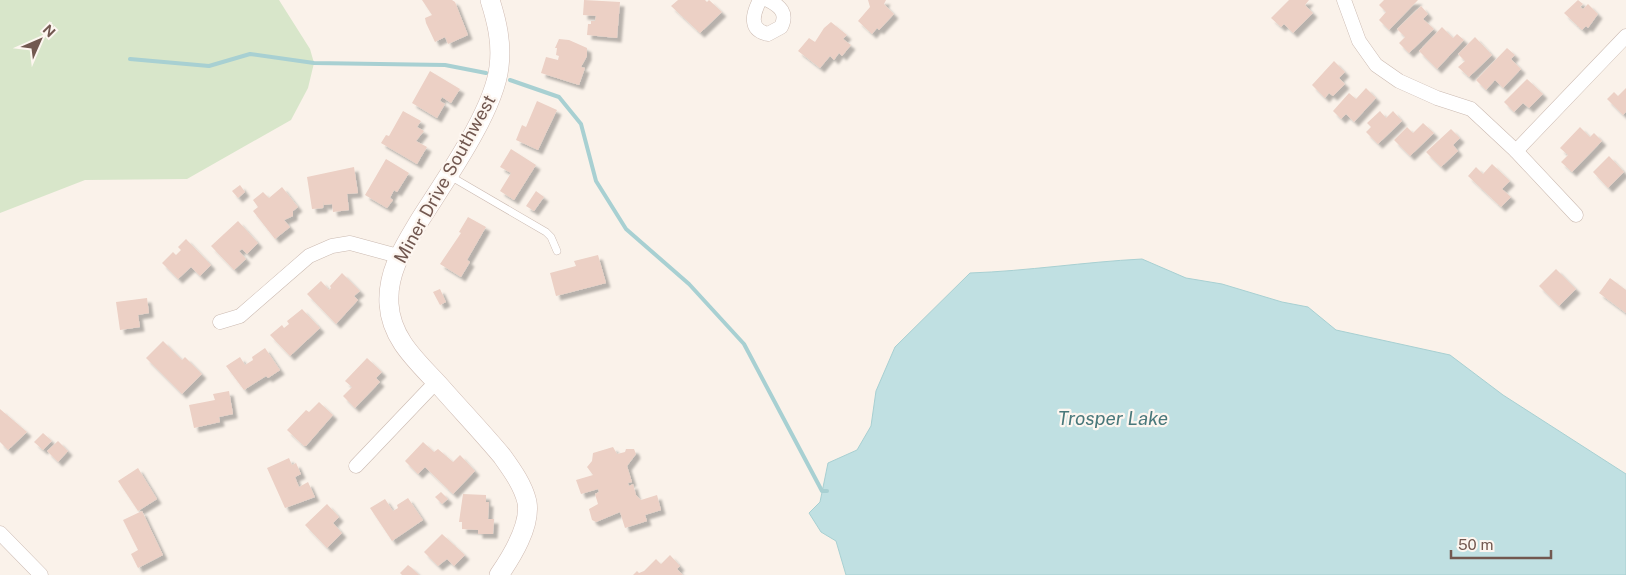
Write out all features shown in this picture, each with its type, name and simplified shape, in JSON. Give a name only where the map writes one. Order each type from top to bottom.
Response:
[{"type":"street","name":"Miner Drive Southwest","points":[[490,0],[499,34],[498,76],[485,111],[398,256],[390,296],[394,328],[406,349],[516,475],[527,503],[523,536],[500,575]]},
{"type":"street","points":[[760,0],[754,12],[753,22],[759,30],[768,34],[781,27],[784,17],[780,7],[768,0]]},
{"type":"street","points":[[1344,0],[1359,40],[1376,65],[1386,74],[1437,98],[1471,109],[1516,150],[1576,215]]},
{"type":"street","points":[[1516,150],[1626,36]]},
{"type":"street","points":[[220,322],[240,316],[309,256],[332,246],[350,243],[398,256]]},
{"type":"street","points":[[356,466],[436,382]]},
{"type":"street","points":[[0,533],[41,575]]},
{"type":"lane","points":[[448,175],[546,232],[551,237],[557,251]]},
{"type":"green space","points":[[0,0],[279,0],[310,49],[314,63],[308,88],[291,120],[187,179],[85,180],[0,213]]},
{"type":"water","name":"Trosper Lake","points":[[1142,259],[1186,278],[1222,284],[1282,302],[1308,307],[1336,330],[1450,355],[1503,395],[1626,474],[1626,575],[846,575],[836,541],[821,532],[809,513],[820,502],[828,463],[857,450],[871,426],[876,391],[895,347],[970,273]]},
{"type":"building","points":[[422,0],[452,0],[455,2],[468,35],[448,44],[445,37],[435,42],[425,18],[432,15]]},
{"type":"building","points":[[584,0],[620,2],[617,38],[587,35],[588,24],[591,24],[591,21],[595,21],[596,16],[583,15]]},
{"type":"building","points":[[678,0],[705,0],[707,2],[709,0],[722,12],[700,33],[671,6]]},
{"type":"building","points":[[868,0],[886,0],[884,4],[894,14],[879,30],[877,28],[872,34],[858,21],[870,7]]},
{"type":"building","points":[[1289,0],[1309,0],[1305,5],[1313,13],[1293,33],[1284,24],[1281,27],[1271,18]]},
{"type":"building","points":[[1384,0],[1418,0],[1389,30],[1379,20],[1386,12],[1379,5]]},
{"type":"building","points":[[1578,0],[1583,4],[1580,7],[1583,9],[1588,4],[1598,14],[1588,28],[1586,26],[1582,30],[1564,13]]},
{"type":"building","points":[[1421,6],[1428,14],[1423,19],[1434,29],[1409,53],[1399,43],[1405,37],[1397,29]]},
{"type":"building","points":[[831,22],[847,35],[843,39],[851,45],[842,56],[839,53],[834,60],[830,56],[820,68],[798,51],[809,38],[815,42],[824,28]]},
{"type":"building","points":[[1442,27],[1453,38],[1457,34],[1464,40],[1437,69],[1419,51]]},
{"type":"building","points":[[1475,37],[1492,55],[1469,77],[1458,67],[1465,61],[1458,54]]},
{"type":"building","points":[[559,39],[569,40],[587,48],[587,56],[581,67],[585,68],[579,85],[541,73],[546,57],[558,60],[559,56],[556,55],[557,48],[555,48]]},
{"type":"building","points":[[1507,48],[1515,55],[1511,59],[1521,69],[1503,88],[1495,80],[1486,90],[1476,80]]},
{"type":"building","points":[[1334,61],[1345,72],[1339,78],[1345,84],[1333,96],[1329,93],[1325,98],[1312,85]]},
{"type":"building","points":[[430,71],[460,89],[451,103],[442,97],[440,101],[445,104],[437,118],[412,103]]},
{"type":"building","points":[[1527,79],[1543,94],[1529,108],[1523,103],[1514,112],[1504,102]]},
{"type":"building","points":[[1366,88],[1376,98],[1354,122],[1346,114],[1341,119],[1333,111],[1349,93],[1356,99]]},
{"type":"building","points":[[1626,88],[1626,112],[1623,115],[1607,99],[1614,92],[1618,96]]},
{"type":"building","points":[[537,101],[557,110],[538,150],[516,140],[522,125],[526,127]]},
{"type":"building","points":[[403,111],[421,121],[417,127],[424,131],[416,141],[427,147],[417,164],[381,143],[386,135],[389,136]]},
{"type":"building","points":[[1380,111],[1386,118],[1393,111],[1402,121],[1378,144],[1366,132],[1371,127],[1367,123]]},
{"type":"building","points":[[1423,123],[1434,133],[1410,156],[1394,140],[1407,127],[1413,133]]},
{"type":"building","points":[[1580,127],[1590,137],[1594,133],[1602,141],[1572,172],[1561,162],[1568,155],[1560,148]]},
{"type":"building","points":[[1451,129],[1460,138],[1453,145],[1458,151],[1441,167],[1426,152]]},
{"type":"building","points":[[511,149],[536,165],[514,200],[500,191],[511,173],[500,167]]},
{"type":"building","points":[[1609,156],[1624,172],[1608,188],[1593,172]]},
{"type":"building","points":[[386,159],[409,173],[397,192],[394,190],[390,198],[393,200],[387,208],[365,195]]},
{"type":"building","points":[[1492,164],[1510,181],[1502,189],[1511,197],[1501,207],[1468,176],[1476,167],[1483,174]]},
{"type":"building","points":[[354,167],[358,193],[347,194],[349,210],[333,212],[332,204],[324,205],[324,201],[323,208],[312,209],[307,177]]},
{"type":"building","points":[[240,185],[245,192],[238,198],[232,191]]},
{"type":"building","points":[[282,187],[298,207],[293,211],[293,216],[284,220],[290,227],[275,239],[253,211],[258,207],[253,200],[263,192],[269,198]]},
{"type":"building","points":[[536,191],[544,197],[534,211],[526,206]]},
{"type":"building","points":[[468,217],[486,227],[467,260],[470,262],[461,277],[440,264],[461,233],[459,232]]},
{"type":"building","points":[[238,221],[258,243],[247,254],[242,249],[239,251],[246,259],[234,270],[211,246]]},
{"type":"building","points":[[186,239],[211,265],[200,276],[191,267],[178,279],[162,263],[173,252],[176,255],[181,250],[178,247]]},
{"type":"building","points":[[598,255],[606,283],[556,296],[550,273],[576,266],[574,261]]},
{"type":"building","points":[[1556,269],[1576,289],[1559,306],[1539,286]]},
{"type":"building","points":[[342,273],[360,291],[354,296],[358,300],[336,324],[307,294],[321,281],[329,290],[330,286]]},
{"type":"building","points":[[1610,278],[1626,290],[1626,313],[1599,293]]},
{"type":"building","points":[[440,289],[446,302],[440,305],[433,292]]},
{"type":"building","points":[[147,298],[149,313],[138,315],[140,327],[120,330],[116,302]]},
{"type":"building","points":[[302,309],[320,328],[290,356],[270,335],[282,325],[284,328],[289,324],[287,321]]},
{"type":"building","points":[[163,341],[182,360],[185,357],[202,374],[182,394],[146,358]]},
{"type":"building","points":[[265,348],[280,370],[268,378],[266,376],[244,390],[226,366],[240,357],[245,365],[253,360],[252,357]]},
{"type":"building","points":[[367,358],[382,372],[376,378],[380,382],[355,408],[343,396],[352,387],[345,381]]},
{"type":"building","points":[[229,391],[233,414],[219,417],[220,422],[194,428],[189,405],[215,400],[213,394]]},
{"type":"building","points":[[319,402],[333,415],[304,446],[287,430],[306,410],[309,412]]},
{"type":"building","points":[[0,409],[27,432],[8,450],[0,442]]},
{"type":"building","points":[[43,433],[52,441],[43,450],[34,442]]},
{"type":"building","points":[[58,441],[68,451],[58,462],[47,451]]},
{"type":"building","points":[[423,442],[434,452],[438,449],[453,462],[460,455],[475,471],[453,494],[425,467],[418,474],[405,461]]},
{"type":"building","points":[[613,447],[617,454],[625,452],[626,449],[634,449],[636,454],[627,466],[632,482],[628,483],[629,486],[633,484],[636,495],[641,500],[657,495],[661,510],[645,515],[647,521],[625,528],[620,512],[596,522],[592,520],[589,509],[598,504],[595,494],[599,492],[598,489],[581,494],[576,480],[593,475],[587,467],[592,461],[593,453]]},
{"type":"building","points":[[289,458],[292,465],[296,463],[301,474],[295,477],[299,487],[308,482],[315,497],[285,508],[267,468]]},
{"type":"building","points":[[138,468],[157,499],[138,511],[118,481]]},
{"type":"building","points":[[441,492],[448,499],[442,504],[435,497]]},
{"type":"building","points":[[463,494],[486,495],[486,502],[489,502],[488,519],[494,519],[493,534],[478,534],[478,530],[462,529],[462,522],[459,522]]},
{"type":"building","points":[[408,498],[423,520],[392,541],[370,508],[385,499],[393,511],[398,508],[397,505]]},
{"type":"building","points":[[327,504],[339,517],[333,523],[342,533],[327,548],[305,525]]},
{"type":"building","points":[[142,511],[163,555],[138,568],[131,554],[138,550],[123,520]]},
{"type":"building","points":[[442,534],[465,555],[454,566],[447,559],[438,566],[424,552]]},
{"type":"building","points":[[670,555],[680,566],[677,569],[683,575],[633,575],[637,571],[639,573],[644,571],[656,559],[661,564]]},
{"type":"building","points":[[408,565],[419,575],[402,575],[400,573]]},
{"type":"waterway","points":[[130,59],[209,66],[250,54],[314,63],[445,65],[486,73]]},
{"type":"waterway","points":[[510,80],[559,97],[581,124],[596,181],[626,229],[689,284],[744,344],[822,491],[827,491]]}]
